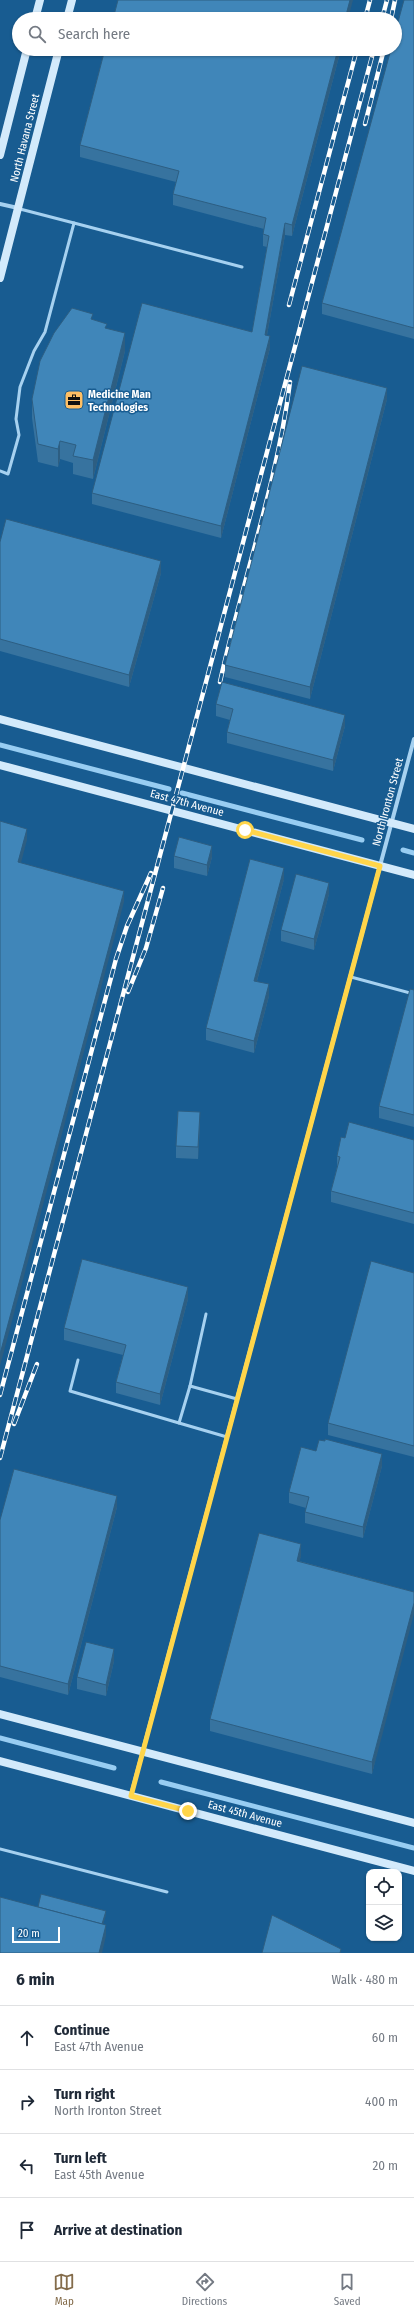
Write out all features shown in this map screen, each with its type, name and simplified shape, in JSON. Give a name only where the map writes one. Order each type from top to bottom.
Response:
[{"type":"main road","points":[[37,12],[40,0]]},
{"type":"main road","points":[[69,12],[72,0]]},
{"type":"main road","name":"North Havana Street","points":[[0,155],[25,56]]},
{"type":"main road","name":"North Havana Street","points":[[0,278],[57,56]]},
{"type":"main road","points":[[0,719],[414,828]]},
{"type":"main road","name":"East 47th Avenue","points":[[0,765],[414,875]]},
{"type":"main road","points":[[0,1714],[414,1823]]},
{"type":"main road","name":"East 45th Avenue","points":[[0,1761],[414,1871]]},
{"type":"street","points":[[0,204],[18,208]]},
{"type":"street","name":"North Ironton Street","points":[[131,1796],[414,739]]},
{"type":"lane","points":[[18,208],[74,224],[242,267]]},
{"type":"lane","points":[[0,472],[8,474],[19,435],[16,419],[20,387],[34,351],[45,332],[74,224]]},
{"type":"lane","points":[[351,977],[414,994]]},
{"type":"lane","points":[[180,1423],[206,1314]]},
{"type":"lane","points":[[78,1360],[70,1391],[227,1437]]},
{"type":"lane","points":[[190,1386],[237,1399]]},
{"type":"lane","points":[[0,1849],[167,1892]]},
{"type":"building","points":[[118,0],[350,0],[347,12],[115,12]]},
{"type":"building","points":[[404,0],[414,0],[414,328],[322,303],[389,56],[402,56],[402,12],[401,12]]},
{"type":"building","points":[[103,56],[336,56],[292,225],[285,223],[265,335],[270,336],[221,526],[92,493],[142,303],[252,332],[269,236],[263,234],[266,218],[173,194],[179,171],[80,145]]},
{"type":"building","points":[[72,308],[93,314],[91,319],[107,324],[105,328],[125,333],[93,460],[73,456],[76,445],[60,441],[58,449],[38,444],[32,399],[40,361],[54,333]]},
{"type":"building","points":[[302,366],[387,388],[310,687],[225,665]]},
{"type":"building","points":[[6,519],[161,561],[129,675],[0,639],[0,542]]},
{"type":"building","points":[[222,682],[345,715],[333,760],[227,732],[233,709],[216,704]]},
{"type":"building","points":[[0,821],[27,829],[18,862],[124,891],[0,1354]]},
{"type":"building","points":[[179,837],[212,846],[207,865],[174,856]]},
{"type":"building","points":[[250,859],[284,868],[254,981],[269,984],[254,1041],[206,1028]]},
{"type":"building","points":[[296,874],[329,883],[314,939],[281,930]]},
{"type":"building","points":[[410,989],[414,990],[414,1115],[379,1106]]},
{"type":"building","points":[[178,1111],[200,1112],[198,1147],[176,1146]]},
{"type":"building","points":[[349,1122],[414,1140],[414,1213],[331,1191],[340,1157],[337,1156],[341,1137],[345,1138]]},
{"type":"building","points":[[82,1259],[188,1287],[160,1394],[116,1382],[126,1345],[64,1328]]},
{"type":"building","points":[[371,1261],[414,1273],[414,1446],[328,1423]]},
{"type":"building","points":[[325,1439],[382,1454],[363,1527],[305,1512],[309,1497],[289,1492],[301,1447],[316,1451],[319,1440],[325,1441]]},
{"type":"building","points":[[14,1469],[117,1496],[68,1684],[0,1666],[0,1520]]},
{"type":"building","points":[[259,1533],[301,1544],[297,1561],[414,1592],[414,1603],[372,1762],[210,1719]]},
{"type":"building","points":[[86,1642],[114,1649],[106,1685],[77,1677]]},
{"type":"building","points":[[41,1894],[106,1911],[102,1924],[38,1907]]},
{"type":"building","points":[[0,1897],[106,1925],[99,1953],[0,1953]]},
{"type":"building","points":[[272,1915],[341,1949],[340,1953],[262,1953]]},
{"type":"waterway","points":[[0,745],[169,789]]},
{"type":"waterway","points":[[182,793],[362,840]]},
{"type":"waterway","points":[[403,850],[414,853]]},
{"type":"waterway","points":[[0,1738],[114,1768]]},
{"type":"waterway","points":[[161,1782],[414,1848]]},
{"type":"railway","points":[[367,12],[370,0]]},
{"type":"railway","points":[[384,12],[387,0]]},
{"type":"railway","points":[[392,12],[395,0]]},
{"type":"railway","points":[[289,305],[355,56]]},
{"type":"railway","points":[[0,1458],[372,56]]},
{"type":"railway","points":[[365,124],[382,56]]},
{"type":"railway","points":[[220,682],[277,458],[290,382]]},
{"type":"railway","points":[[0,1395],[116,959],[127,926],[151,873]]},
{"type":"railway","points":[[128,992],[146,948],[163,888]]},
{"type":"railway","points":[[14,1424],[37,1364]]},
{"type":"place","name":"Medicine Man Technologies","points":[[74,400]]},
{"type":"route","points":[[188,1811],[131,1796],[380,866],[245,830]]}]
